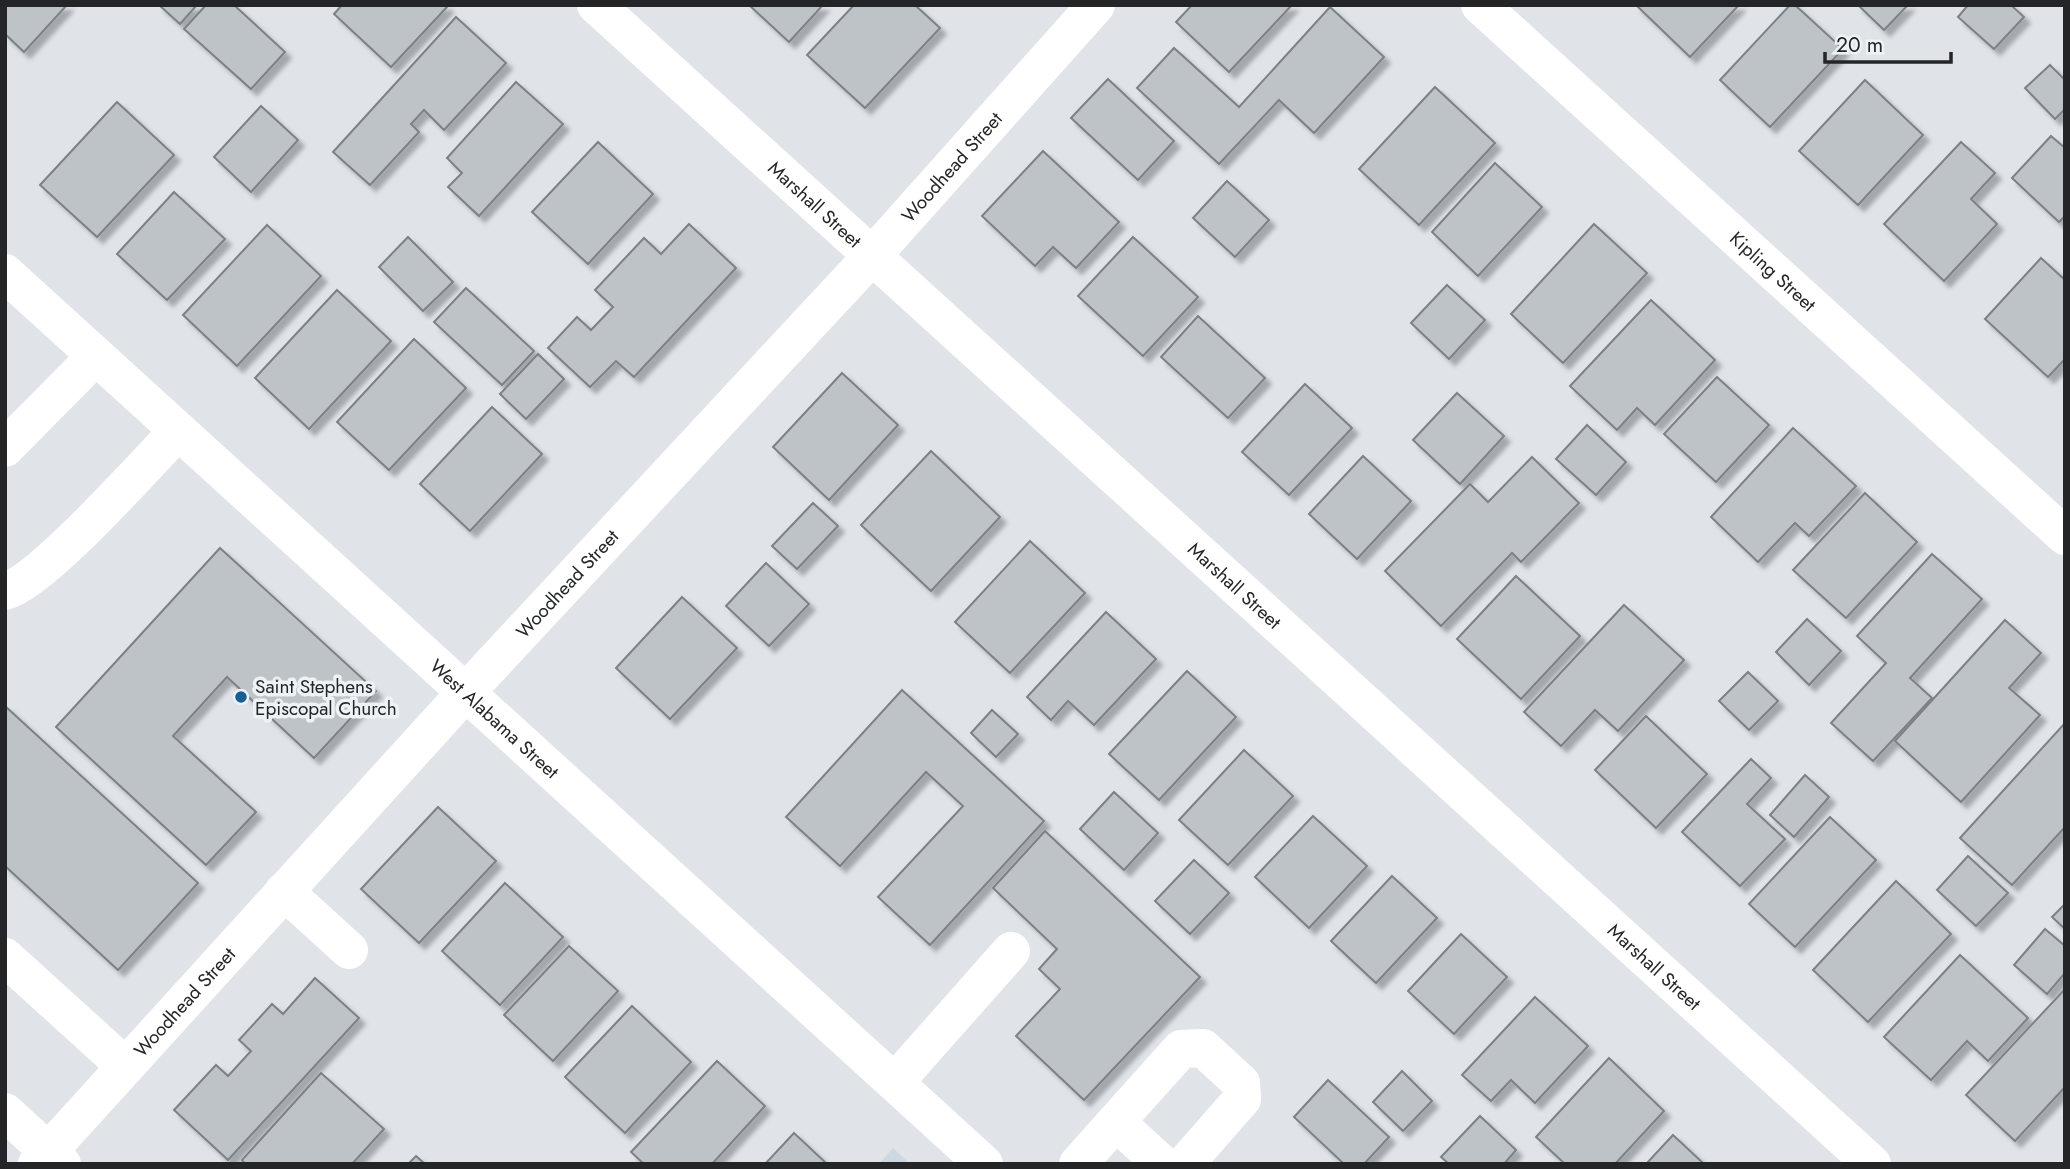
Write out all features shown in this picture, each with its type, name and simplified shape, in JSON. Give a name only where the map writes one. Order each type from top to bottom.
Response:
[{"type":"street","name":"Marshall Street","points":[[596,5],[1872,1164]]},
{"type":"street","name":"Woodhead Street","points":[[49,1160],[125,1066],[466,692],[872,256],[1096,5]]},
{"type":"street","name":"Kipling Street","points":[[1480,5],[2065,536]]},
{"type":"street","name":"West Alabama Street","points":[[5,273],[980,1162]]},
{"type":"street","points":[[5,448],[96,356]]},
{"type":"street","points":[[5,591],[18,588],[75,536],[178,431]]},
{"type":"street","points":[[284,891],[349,950]]},
{"type":"street","points":[[895,1082],[1011,951]]},
{"type":"street","points":[[5,957],[125,1066]]},
{"type":"street","points":[[1078,1164],[1181,1049],[1203,1048],[1241,1083],[1242,1098],[1185,1164]]},
{"type":"street","points":[[5,1112],[49,1160]]},
{"type":"street","points":[[1116,1122],[1162,1164]]},
{"type":"shaded area","points":[[893,1148],[910,1164],[879,1164]]},
{"type":"building","points":[[5,5],[67,5],[24,52],[5,34]]},
{"type":"building","points":[[159,5],[197,5],[180,24]]},
{"type":"building","points":[[206,5],[234,5],[285,52],[251,89],[184,29]]},
{"type":"building","points":[[342,5],[447,7],[391,67],[334,14]]},
{"type":"building","points":[[749,5],[823,5],[789,42]]},
{"type":"building","points":[[854,5],[915,5],[940,28],[865,108],[807,55]]},
{"type":"building","points":[[1192,5],[1292,5],[1229,72],[1176,22]]},
{"type":"building","points":[[1636,5],[1739,5],[1690,57]]},
{"type":"building","points":[[1790,5],[1795,5],[1843,49],[1770,127],[1720,80]]},
{"type":"building","points":[[1858,5],[1908,5],[1884,30]]},
{"type":"building","points":[[1968,5],[2011,5],[2024,17],[1994,49],[1958,17]]},
{"type":"building","points":[[1330,7],[1384,57],[1314,133],[1279,100],[1219,164],[1137,88],[1174,48],[1239,107]]},
{"type":"building","points":[[456,17],[506,63],[444,130],[424,110],[411,124],[419,132],[370,185],[333,152]]},
{"type":"building","points":[[2050,65],[2065,80],[2065,109],[2055,119],[2025,88]]},
{"type":"building","points":[[1108,79],[1174,141],[1138,180],[1071,118]]},
{"type":"building","points":[[1865,80],[1923,135],[1858,205],[1799,151]]},
{"type":"building","points":[[516,82],[563,124],[479,216],[448,187],[462,173],[447,158]]},
{"type":"building","points":[[1435,87],[1495,143],[1419,225],[1359,169]]},
{"type":"building","points":[[117,102],[174,155],[97,237],[40,185]]},
{"type":"building","points":[[261,106],[298,140],[251,192],[214,157]]},
{"type":"building","points":[[2051,136],[2065,148],[2065,216],[2059,222],[2012,178]]},
{"type":"building","points":[[598,142],[653,194],[588,264],[532,212]]},
{"type":"building","points":[[1961,142],[1995,173],[1971,199],[1997,224],[1944,281],[1884,224]]},
{"type":"building","points":[[1043,151],[1119,222],[1076,268],[1053,247],[1035,266],[982,216]]},
{"type":"building","points":[[1495,163],[1542,207],[1478,276],[1432,232]]},
{"type":"building","points":[[1227,181],[1269,220],[1235,257],[1193,218]]},
{"type":"building","points":[[174,192],[225,239],[167,300],[117,254]]},
{"type":"building","points":[[689,224],[736,268],[634,377],[616,361],[590,387],[548,348],[577,317],[591,330],[613,307],[595,290],[644,238],[661,254]]},
{"type":"building","points":[[1594,224],[1647,273],[1563,363],[1511,314]]},
{"type":"building","points":[[267,225],[321,276],[237,366],[183,315]]},
{"type":"building","points":[[408,237],[453,282],[423,311],[379,267]]},
{"type":"building","points":[[1133,237],[1198,297],[1143,356],[1078,296]]},
{"type":"building","points":[[2041,258],[2065,280],[2065,359],[2048,377],[1985,319]]},
{"type":"building","points":[[1447,285],[1485,320],[1449,359],[1411,323]]},
{"type":"building","points":[[466,288],[534,351],[502,385],[434,322]]},
{"type":"building","points":[[337,290],[391,341],[309,429],[255,378]]},
{"type":"building","points":[[1651,300],[1715,360],[1655,425],[1637,408],[1617,430],[1570,386]]},
{"type":"building","points":[[1198,316],[1265,378],[1228,418],[1161,357]]},
{"type":"building","points":[[414,339],[466,388],[389,470],[337,422]]},
{"type":"building","points":[[538,354],[564,379],[526,419],[500,394]]},
{"type":"building","points":[[842,373],[898,425],[829,500],[773,447]]},
{"type":"building","points":[[1717,377],[1769,425],[1716,482],[1664,434]]},
{"type":"building","points":[[1305,384],[1352,428],[1289,495],[1242,452]]},
{"type":"building","points":[[1457,393],[1504,436],[1460,484],[1413,440]]},
{"type":"building","points":[[492,407],[542,454],[470,531],[420,484]]},
{"type":"building","points":[[1587,425],[1626,462],[1596,495],[1556,459]]},
{"type":"building","points":[[1793,428],[1856,486],[1809,536],[1795,523],[1758,562],[1711,517]]},
{"type":"building","points":[[931,451],[1000,517],[931,591],[861,525]]},
{"type":"building","points":[[1363,456],[1411,501],[1357,559],[1309,514]]},
{"type":"building","points":[[1532,457],[1579,503],[1521,562],[1512,553],[1441,626],[1385,571],[1470,484],[1488,502]]},
{"type":"building","points":[[1865,493],[1917,542],[1846,618],[1793,570]]},
{"type":"building","points":[[813,503],[838,526],[797,569],[772,546]]},
{"type":"building","points":[[1030,541],[1085,593],[1010,673],[955,622]]},
{"type":"building","points":[[220,548],[376,691],[314,758],[227,677],[173,736],[256,812],[206,865],[56,727]]},
{"type":"building","points":[[1932,554],[1982,599],[1910,678],[1932,698],[1873,761],[1831,723],[1886,663],[1857,636]]},
{"type":"building","points":[[766,563],[809,604],[769,646],[726,606]]},
{"type":"building","points":[[1516,576],[1580,636],[1521,699],[1457,639]]},
{"type":"building","points":[[682,597],[737,648],[670,719],[616,668]]},
{"type":"building","points":[[1624,605],[1684,660],[1618,731],[1595,710],[1561,746],[1524,712]]},
{"type":"building","points":[[1106,612],[1156,659],[1094,725],[1068,701],[1051,720],[1027,697]]},
{"type":"building","points":[[1807,619],[1841,651],[1809,685],[1776,652]]},
{"type":"building","points":[[2005,620],[2041,653],[2009,688],[2040,715],[1961,802],[1895,741]]},
{"type":"building","points":[[1187,671],[1236,717],[1159,800],[1109,754]]},
{"type":"building","points":[[1748,672],[1778,701],[1749,730],[1719,701]]},
{"type":"building","points":[[902,690],[1044,821],[930,945],[878,897],[963,806],[926,772],[840,866],[786,817]]},
{"type":"building","points":[[5,706],[198,883],[118,970],[5,866]]},
{"type":"building","points":[[992,710],[1018,734],[996,757],[971,733]]},
{"type":"building","points":[[1646,716],[1707,774],[1656,828],[1595,770]]},
{"type":"building","points":[[2065,723],[2065,827],[2012,885],[1960,838]]},
{"type":"building","points":[[1244,750],[1293,796],[1228,865],[1179,820]]},
{"type":"building","points":[[1751,759],[1771,778],[1747,804],[1785,839],[1740,886],[1682,832]]},
{"type":"building","points":[[1805,775],[1829,797],[1794,837],[1770,815]]},
{"type":"building","points":[[1114,792],[1158,833],[1124,870],[1080,829]]},
{"type":"building","points":[[438,807],[496,861],[419,943],[361,889]]},
{"type":"building","points":[[1313,816],[1367,866],[1309,928],[1255,877]]},
{"type":"building","points":[[1830,817],[1876,860],[1795,947],[1749,904]]},
{"type":"building","points":[[1045,831],[1200,977],[1084,1100],[1016,1036],[1060,989],[1039,969],[1057,949],[993,888]]},
{"type":"building","points":[[1968,856],[2008,893],[1976,926],[1937,890]]},
{"type":"building","points":[[1194,860],[1229,893],[1190,934],[1155,901]]},
{"type":"building","points":[[1392,876],[1437,918],[1376,983],[1331,941]]},
{"type":"building","points":[[1896,881],[1951,934],[1868,1022],[1813,970]]},
{"type":"building","points":[[505,883],[563,937],[500,1005],[442,951]]},
{"type":"building","points":[[2065,904],[2065,929],[2052,917]]},
{"type":"building","points":[[2045,929],[2065,946],[2065,973],[2047,994],[2014,965]]},
{"type":"building","points":[[1461,934],[1507,977],[1454,1034],[1408,991]]},
{"type":"building","points":[[569,946],[618,991],[553,1061],[504,1015]]},
{"type":"building","points":[[1960,955],[2028,1018],[1988,1061],[1967,1041],[1931,1080],[1884,1037]]},
{"type":"building","points":[[315,978],[359,1018],[228,1160],[174,1110],[216,1065],[228,1076],[251,1051],[239,1040],[272,1004],[283,1014]]},
{"type":"building","points":[[2065,989],[2065,1087],[2015,1141],[1966,1095]]},
{"type":"building","points":[[1535,997],[1588,1046],[1535,1103],[1511,1080],[1491,1101],[1462,1075]]},
{"type":"building","points":[[632,1006],[691,1062],[625,1133],[565,1077]]},
{"type":"building","points":[[1609,1058],[1664,1111],[1615,1164],[1565,1164],[1536,1137]]},
{"type":"building","points":[[717,1061],[765,1106],[712,1164],[644,1164],[631,1152]]},
{"type":"building","points":[[1402,1071],[1432,1101],[1403,1131],[1373,1102]]},
{"type":"building","points":[[321,1073],[384,1129],[352,1164],[245,1164],[242,1160]]},
{"type":"building","points":[[1328,1080],[1389,1137],[1364,1164],[1344,1164],[1294,1117]]},
{"type":"building","points":[[1480,1116],[1516,1150],[1504,1164],[1449,1164],[1441,1157]]},
{"type":"building","points":[[794,1133],[827,1164],[765,1164]]},
{"type":"building","points":[[1673,1135],[1704,1164],[1646,1164]]},
{"type":"building","points":[[416,1156],[425,1164],[408,1164]]},
{"type":"place","name":"Saint Stephens Episcopal Church","points":[[241,697]]}]
